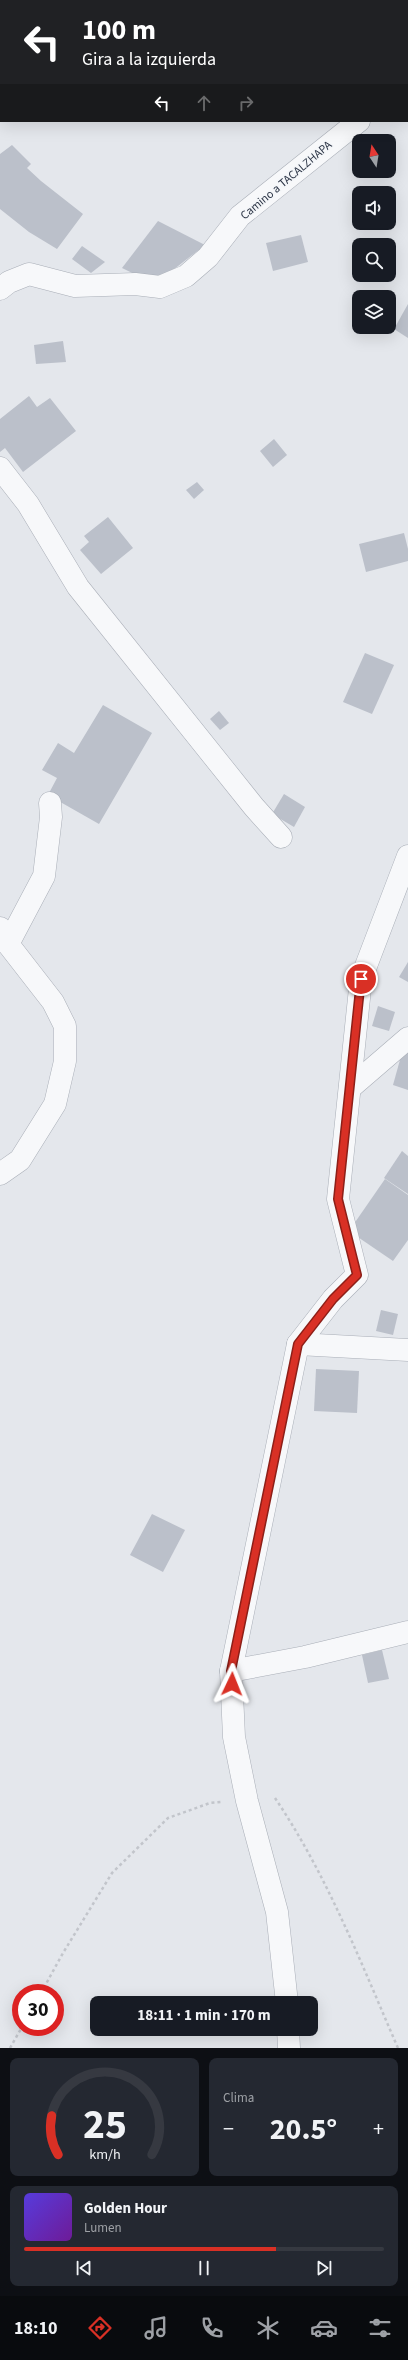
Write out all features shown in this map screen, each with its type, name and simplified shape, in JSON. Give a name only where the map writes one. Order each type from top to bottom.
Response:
[{"type":"street","name":"Camino a TACALZHAPA","points":[[0,289],[9,282],[29,274],[75,286],[135,284],[160,287],[186,276],[208,257],[240,216],[358,122]]},
{"type":"street","points":[[0,468],[28,504],[78,587],[254,807],[281,837]]},
{"type":"street","points":[[0,1174],[20,1160],[55,1104],[65,1061],[65,1026],[53,1002],[4,936],[44,876],[51,816],[50,803]]},
{"type":"street","points":[[286,1996],[277,1912],[247,1801],[234,1737],[231,1671],[298,1344],[333,1299],[357,1275],[338,1199],[361,979],[408,856]]},
{"type":"street","points":[[350,1088],[408,1038]]},
{"type":"street","points":[[298,1344],[408,1350]]},
{"type":"street","points":[[231,1671],[305,1657],[408,1632]]},
{"type":"street","points":[[288,2036],[288,2048]]},
{"type":"path","points":[[273,1794],[294,1826],[347,1931],[398,2048]]},
{"type":"path","points":[[46,1984],[112,1873],[168,1818],[210,1803],[247,1801]]},
{"type":"path","points":[[10,2048],[17,2036]]},
{"type":"building","points":[[12,145],[31,164],[27,168],[83,214],[57,249],[29,232],[0,209],[0,154]]},
{"type":"building","points":[[158,221],[205,245],[155,284],[122,268]]},
{"type":"building","points":[[301,235],[308,262],[273,271],[266,243]]},
{"type":"building","points":[[82,246],[105,262],[91,273],[72,259]]},
{"type":"building","points":[[408,304],[408,338],[396,330],[396,325]]},
{"type":"building","points":[[63,341],[66,362],[36,364],[34,345]]},
{"type":"building","points":[[29,396],[37,407],[50,398],[76,431],[23,472],[5,448],[0,452],[0,419]]},
{"type":"building","points":[[274,439],[287,455],[273,467],[260,451]]},
{"type":"building","points":[[197,482],[204,490],[194,499],[186,490]]},
{"type":"building","points":[[108,517],[133,548],[101,574],[80,550],[89,542],[84,536]]},
{"type":"building","points":[[404,533],[408,549],[408,561],[366,572],[359,544]]},
{"type":"building","points":[[365,653],[394,665],[372,714],[343,702]]},
{"type":"building","points":[[103,705],[152,733],[99,824],[48,795],[57,778],[42,770],[58,743],[74,753]]},
{"type":"building","points":[[219,711],[229,723],[220,730],[210,719]]},
{"type":"building","points":[[284,794],[305,807],[294,827],[272,814]]},
{"type":"building","points":[[408,962],[408,982],[399,977]]},
{"type":"building","points":[[378,1006],[395,1012],[389,1031],[372,1026]]},
{"type":"building","points":[[403,1049],[408,1050],[408,1090],[393,1085]]},
{"type":"building","points":[[402,1151],[408,1156],[408,1194],[384,1178]]},
{"type":"building","points":[[385,1179],[408,1195],[408,1240],[393,1261],[349,1231]]},
{"type":"building","points":[[381,1310],[398,1314],[393,1335],[376,1331]]},
{"type":"building","points":[[316,1369],[359,1371],[357,1413],[314,1411]]},
{"type":"building","points":[[152,1514],[185,1530],[163,1572],[130,1555]]},
{"type":"building","points":[[382,1650],[389,1679],[368,1683],[362,1655]]},
{"type":"route","points":[[232,1684],[231,1671],[298,1344],[333,1299],[357,1275],[338,1199],[361,979]]}]
